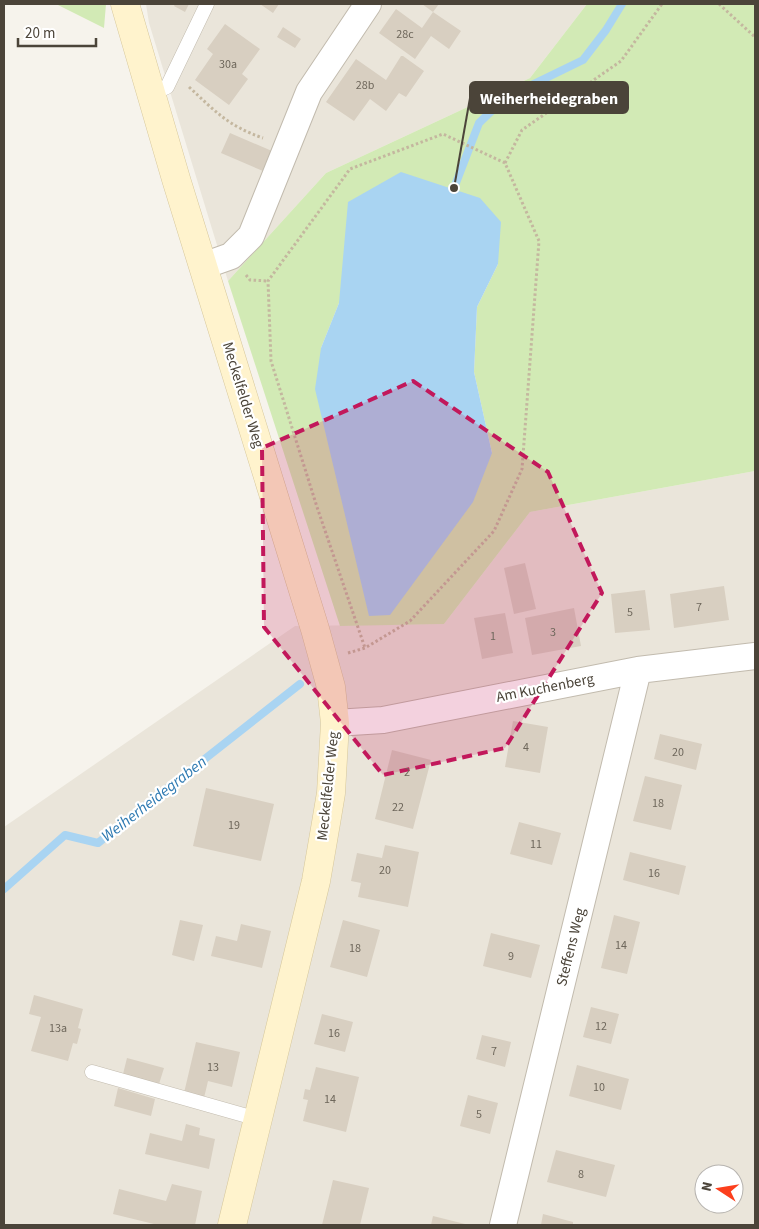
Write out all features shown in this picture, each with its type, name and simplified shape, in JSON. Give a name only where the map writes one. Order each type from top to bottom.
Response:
[{"type":"main road","name":"Meckelfelder Weg","points":[[125,4],[203,266],[324,659],[331,687],[335,723],[331,793],[321,854],[232,1225]]},
{"type":"street","points":[[203,266],[231,256],[251,236],[309,92],[368,4]]},
{"type":"street","name":"Am Kuchenberg","points":[[335,723],[383,720],[638,670],[755,656]]},
{"type":"street","name":"Steffens Weg","points":[[504,1225],[638,670]]},
{"type":"lane","points":[[151,94],[167,87],[207,4]]},
{"type":"lane","points":[[92,1072],[258,1119]]},
{"type":"path","points":[[505,163],[522,130],[621,61],[662,4]]},
{"type":"path","points":[[718,4],[755,37]]},
{"type":"path","points":[[174,73],[228,122],[242,131],[287,146]]},
{"type":"path","points":[[324,659],[365,648],[410,621],[494,531],[522,470],[539,241],[505,163],[443,134],[350,169],[268,281],[271,361],[317,507],[365,648]]},
{"type":"highlighted area","points":[[413,381],[548,472],[602,593],[505,748],[383,775],[264,627],[262,448]]},
{"type":"shaded area","points":[[146,4],[587,4],[530,78],[326,173],[228,281],[149,23]]},
{"type":"shaded area","points":[[755,471],[755,1225],[4,1225],[4,827],[295,626],[444,624],[530,512]]},
{"type":"green space","points":[[56,4],[106,4],[104,28]]},
{"type":"green space","points":[[587,4],[755,4],[755,471],[530,512],[444,624],[340,626],[228,281],[326,173],[530,78]],"holes":[[[498,264],[477,307],[474,372],[492,453],[321,348],[339,303]]]},
{"type":"water","points":[[401,172],[480,198],[501,222],[498,264],[477,307],[474,372],[492,453],[473,502],[390,615],[369,616],[315,389],[321,348],[339,303],[348,202]]},
{"type":"building","points":[[175,4],[189,4],[185,12],[174,6]]},
{"type":"building","points":[[260,4],[279,4],[273,13]]},
{"type":"building","points":[[422,4],[439,4],[433,12]]},
{"type":"building","points":[[396,9],[422,28],[433,12],[461,31],[449,49],[431,36],[415,59],[379,33]]},
{"type":"building","points":[[225,24],[260,49],[242,74],[248,79],[229,105],[195,80],[213,54],[207,49]]},
{"type":"building","points":[[283,27],[301,39],[295,48],[277,37]]},
{"type":"building","points":[[401,56],[424,71],[406,97],[399,93],[386,111],[370,99],[354,121],[326,102],[356,59],[386,80]]},
{"type":"building","points":[[230,133],[272,151],[263,171],[221,153]]},
{"type":"building","points":[[525,563],[536,609],[514,614],[504,568]]},
{"type":"building","points":[[724,586],[729,620],[674,628],[670,594]]},
{"type":"building","points":[[645,590],[650,630],[615,633],[611,594]]},
{"type":"building","points":[[574,608],[581,646],[532,655],[525,618]]},
{"type":"building","points":[[505,613],[513,653],[482,659],[474,618]]},
{"type":"building","points":[[513,721],[548,727],[540,773],[505,767]]},
{"type":"building","points":[[660,734],[702,744],[696,770],[654,759]]},
{"type":"building","points":[[392,750],[431,760],[413,829],[375,819]]},
{"type":"building","points":[[645,776],[682,785],[671,830],[633,821]]},
{"type":"building","points":[[206,788],[274,804],[261,861],[193,846]]},
{"type":"building","points":[[519,822],[561,833],[552,865],[510,854]]},
{"type":"building","points":[[385,845],[419,852],[408,907],[358,897],[361,883],[351,881],[357,853],[382,858]]},
{"type":"building","points":[[630,852],[686,866],[679,895],[623,880]]},
{"type":"building","points":[[614,915],[640,922],[627,974],[601,968]]},
{"type":"building","points":[[180,920],[203,925],[194,961],[172,955]]},
{"type":"building","points":[[343,920],[380,930],[367,977],[330,967]]},
{"type":"building","points":[[241,924],[271,931],[262,968],[211,956],[216,936],[237,941]]},
{"type":"building","points":[[491,933],[540,945],[531,978],[483,966]]},
{"type":"building","points":[[34,995],[83,1009],[78,1028],[81,1029],[77,1044],[73,1043],[68,1061],[31,1051],[41,1017],[29,1014]]},
{"type":"building","points":[[591,1007],[619,1014],[611,1044],[583,1037]]},
{"type":"building","points":[[322,1014],[353,1022],[345,1052],[314,1044]]},
{"type":"building","points":[[482,1035],[511,1042],[505,1067],[476,1059]]},
{"type":"building","points":[[196,1042],[240,1052],[232,1087],[208,1081],[204,1098],[184,1093]]},
{"type":"building","points":[[127,1058],[164,1068],[159,1084],[123,1074]]},
{"type":"building","points":[[577,1065],[629,1079],[621,1110],[569,1096]]},
{"type":"building","points":[[316,1067],[359,1077],[346,1132],[303,1121],[308,1100],[303,1099],[305,1089],[310,1090]]},
{"type":"building","points":[[118,1088],[155,1099],[151,1116],[114,1106]]},
{"type":"building","points":[[468,1095],[498,1103],[490,1134],[460,1126]]},
{"type":"building","points":[[186,1124],[200,1128],[199,1135],[215,1139],[209,1169],[145,1154],[150,1133],[182,1141]]},
{"type":"building","points":[[556,1150],[615,1165],[606,1197],[547,1182]]},
{"type":"building","points":[[333,1180],[369,1188],[360,1225],[322,1225]]},
{"type":"building","points":[[172,1184],[202,1191],[195,1225],[158,1225],[113,1214],[119,1189],[166,1201]]},
{"type":"building","points":[[543,1214],[573,1222],[573,1225],[541,1225]]},
{"type":"building","points":[[433,1216],[465,1224],[431,1225]]},
{"type":"waterway","name":"Weiherheidegraben","points":[[452,197],[479,123],[505,98],[583,60],[606,30],[622,4]]},
{"type":"waterway","name":"Weiherheidegraben","points":[[4,889],[65,835],[98,843],[300,684]]},
{"type":"place","name":"Weiherheidegraben","points":[[454,188]]}]
